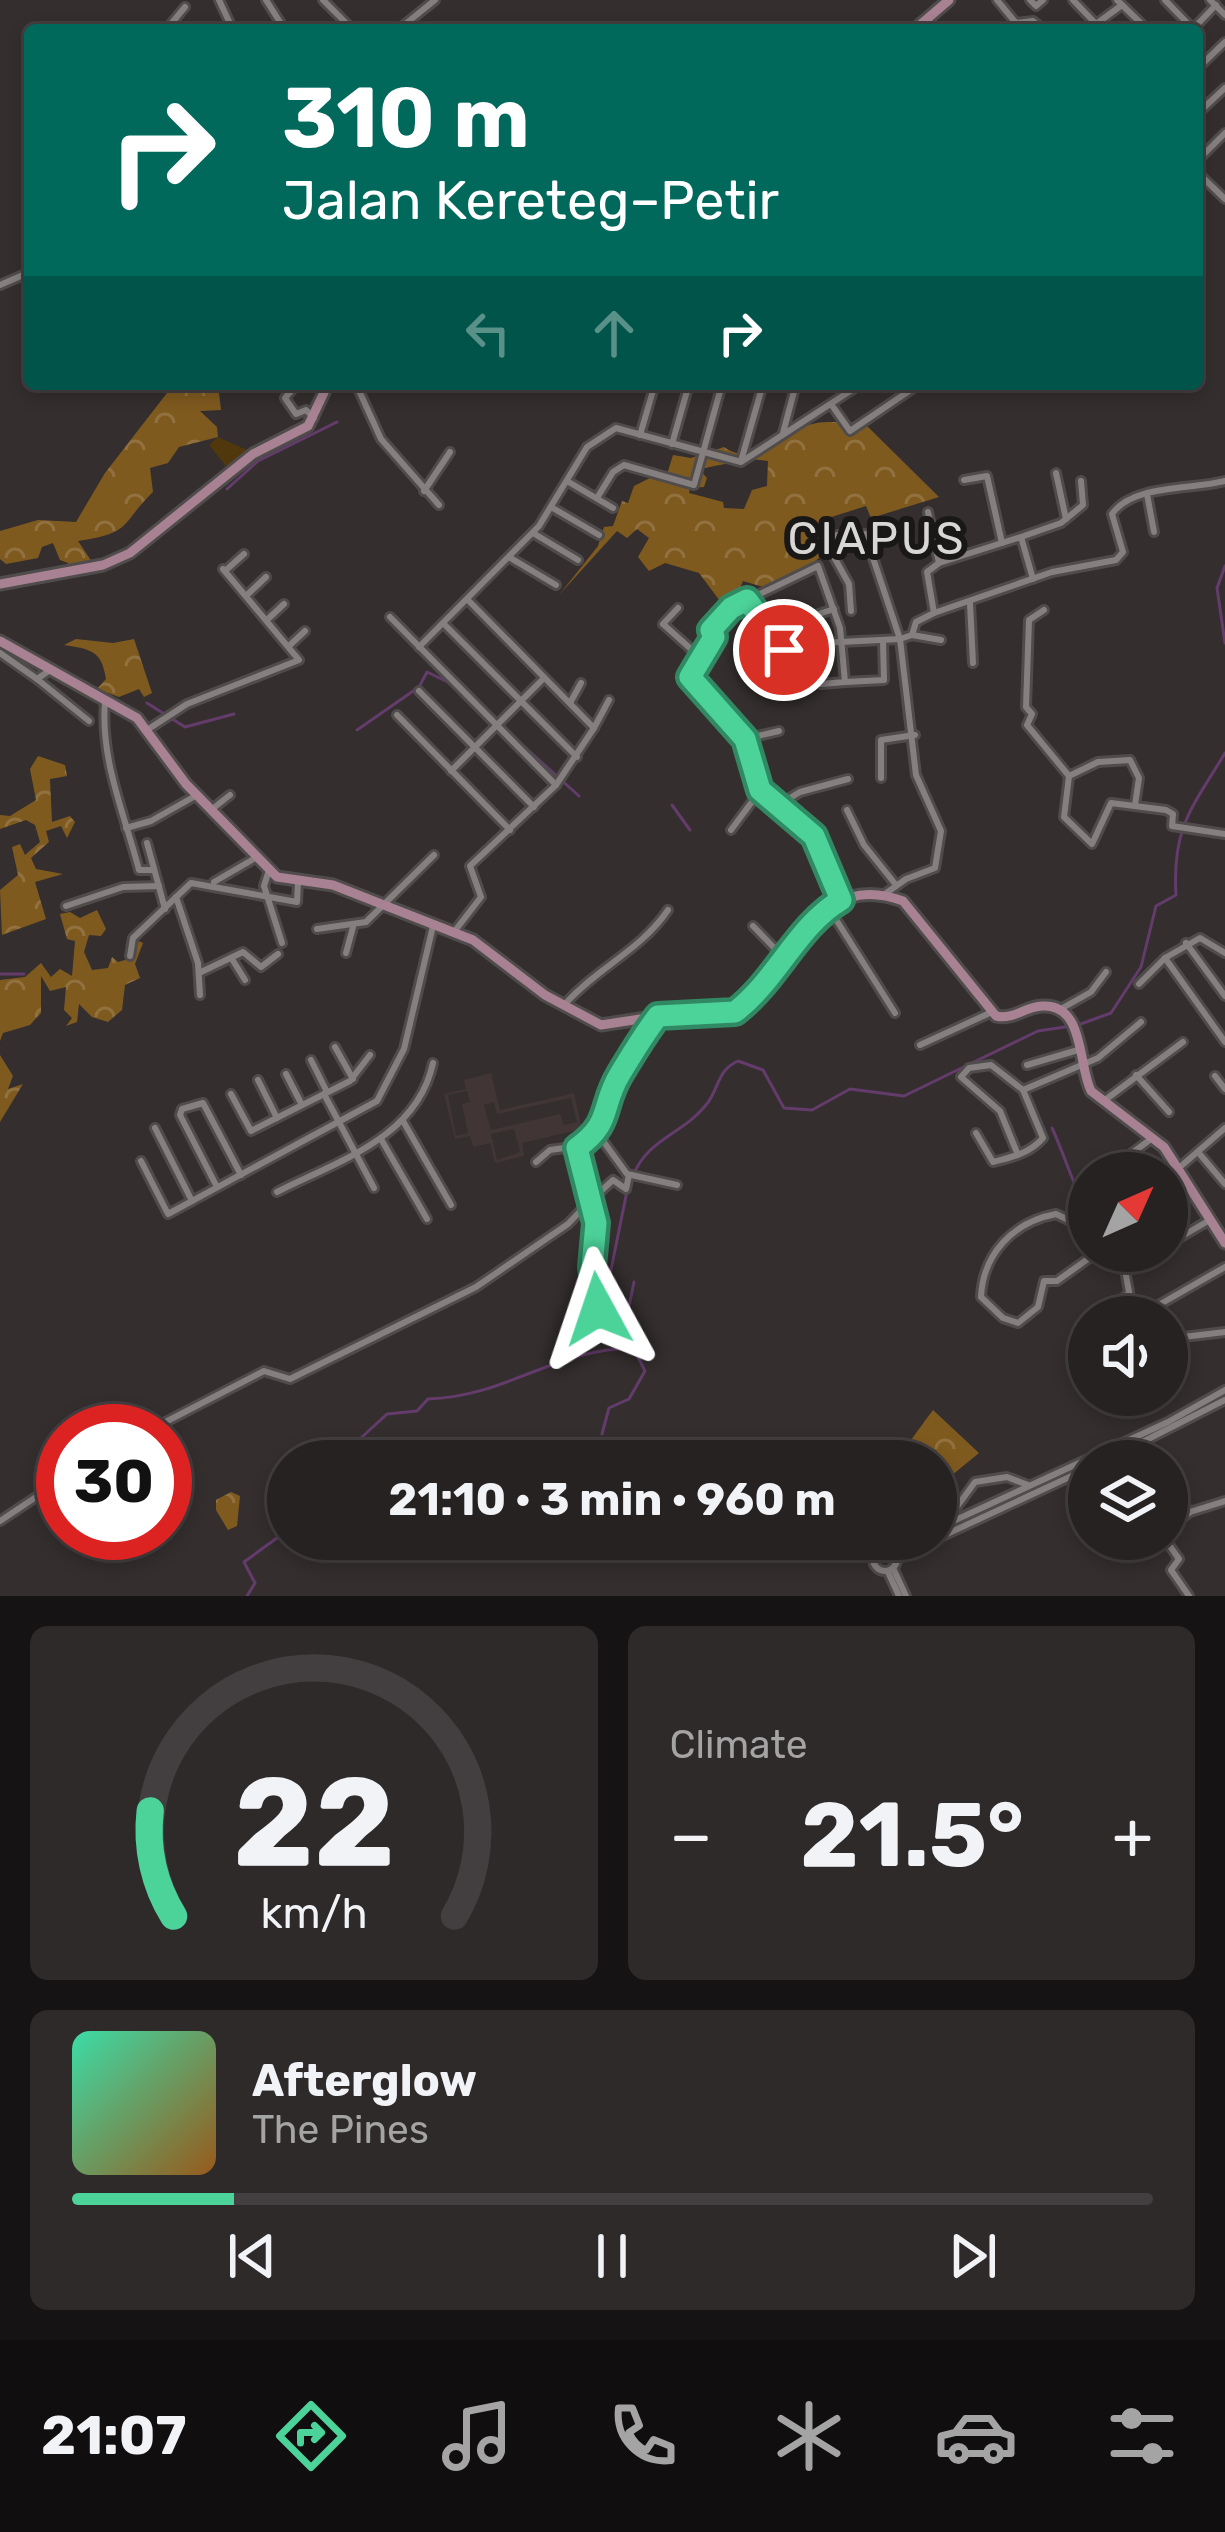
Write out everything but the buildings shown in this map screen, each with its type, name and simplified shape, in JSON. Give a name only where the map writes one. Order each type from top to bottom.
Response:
[{"type":"street","points":[[323,0],[347,24]]},
{"type":"street","points":[[405,24],[435,0]]},
{"type":"street","points":[[921,24],[949,0]]},
{"type":"street","points":[[998,0],[1016,23],[1036,24]]},
{"type":"street","points":[[1030,0],[1035,6],[1043,0]]},
{"type":"street","points":[[1073,0],[1096,24],[1120,3],[1142,24]]},
{"type":"street","points":[[1165,0],[1187,24]]},
{"type":"street","points":[[1213,3],[1225,15]]},
{"type":"street","points":[[171,24],[185,8]]},
{"type":"street","points":[[926,19],[932,24]]},
{"type":"street","points":[[1203,63],[1225,42]]},
{"type":"street","points":[[1203,108],[1225,88]]},
{"type":"street","points":[[1203,155],[1225,133]]},
{"type":"street","points":[[1203,178],[1225,199]]},
{"type":"street","points":[[1215,189],[1225,178]]},
{"type":"street","points":[[292,390],[285,398],[296,414],[306,410],[315,419]]},
{"type":"street","points":[[0,584],[104,565],[130,553],[253,454],[315,419],[326,390]]},
{"type":"street","points":[[359,390],[381,439],[439,505]]},
{"type":"street","points":[[640,435],[653,390]]},
{"type":"street","points":[[672,444],[687,390]]},
{"type":"street","points":[[597,498],[624,465],[694,485],[720,390]]},
{"type":"street","points":[[741,462],[761,390]]},
{"type":"street","points":[[782,436],[794,390]]},
{"type":"street","points":[[419,646],[533,533],[587,447],[616,428],[741,462],[852,390]]},
{"type":"street","points":[[831,404],[850,431],[912,390]]},
{"type":"street","points":[[424,491],[450,452]]},
{"type":"street","points":[[1055,472],[1066,519]]},
{"type":"street","points":[[964,480],[986,476],[1002,543]]},
{"type":"street","points":[[567,481],[614,508]]},
{"type":"street","points":[[934,613],[927,572],[939,563],[1066,519],[1086,502],[1081,481]]},
{"type":"street","points":[[912,635],[916,622],[934,613],[1034,580],[1116,560],[1123,552],[1113,510],[1147,494],[1225,481]]},
{"type":"street","points":[[1147,494],[1154,532]]},
{"type":"street","points":[[551,507],[598,535]]},
{"type":"street","points":[[928,512],[939,563]]},
{"type":"street","points":[[533,533],[578,560]]},
{"type":"street","points":[[851,611],[845,597],[851,592],[849,584],[824,539],[838,535],[841,544],[865,534],[899,639],[916,775],[941,843],[935,868],[883,896]]},
{"type":"street","points":[[1021,537],[1034,580]]},
{"type":"street","points":[[147,730],[172,713],[296,664],[299,658],[290,645],[224,570],[244,554]]},
{"type":"street","points":[[509,557],[556,585]]},
{"type":"street","points":[[841,900],[814,836],[760,790],[745,739],[690,677],[714,637],[711,630],[731,608],[818,566],[842,640],[845,682]]},
{"type":"street","points":[[247,595],[266,578]]},
{"type":"street","points":[[467,599],[594,728]]},
{"type":"street","points":[[747,600],[783,650],[842,640],[883,642],[912,635],[941,640]]},
{"type":"street","points":[[970,603],[973,663]]},
{"type":"street","points":[[268,619],[284,604]]},
{"type":"street","points":[[677,608],[663,624],[700,658]]},
{"type":"street","points":[[771,630],[834,609]]},
{"type":"street","points":[[1044,610],[1029,620],[1026,706],[1032,714],[1027,723],[1070,776],[1065,819],[1092,844],[1109,804],[1171,812],[1179,830],[1225,834]]},
{"type":"street","points":[[390,617],[556,785]]},
{"type":"street","points":[[443,623],[577,757]]},
{"type":"street","points":[[290,645],[304,631]]},
{"type":"street","points":[[0,640],[135,716],[196,795],[269,870],[298,882],[333,885],[378,907],[480,944],[562,1006],[605,1026],[658,1016],[729,1015],[785,960],[828,907],[859,892],[913,908],[992,1012],[1006,1018],[1037,1007],[1063,1014],[1082,1049],[1087,1085],[1102,1103],[1154,1137],[1167,1152]]},
{"type":"street","points":[[815,645],[821,684],[884,680],[883,642]]},
{"type":"street","points":[[0,653],[88,721]]},
{"type":"street","points":[[37,679],[50,670]]},
{"type":"street","points":[[451,771],[544,678]]},
{"type":"street","points":[[569,703],[580,682]]},
{"type":"street","points":[[419,691],[534,808]]},
{"type":"street","points":[[454,932],[482,898],[470,866],[556,785],[609,700]]},
{"type":"street","points":[[105,702],[110,768],[126,828],[139,870],[154,870]]},
{"type":"street","points":[[397,715],[510,830]]},
{"type":"street","points":[[745,739],[779,730]]},
{"type":"street","points":[[880,778],[881,740],[914,736]]},
{"type":"street","points":[[1070,776],[1098,762],[1130,760],[1139,778],[1135,805]]},
{"type":"street","points":[[778,805],[800,792],[848,779]]},
{"type":"street","points":[[731,830],[760,790]]},
{"type":"street","points":[[126,828],[151,821],[196,795]]},
{"type":"street","points":[[211,810],[230,795]]},
{"type":"street","points":[[847,810],[864,845],[896,885]]},
{"type":"street","points":[[147,843],[165,909]]},
{"type":"street","points":[[317,929],[353,927],[434,855]]},
{"type":"street","points":[[211,884],[257,857]]},
{"type":"street","points":[[269,870],[264,880],[267,899],[282,943]]},
{"type":"street","points":[[130,956],[131,940],[191,883],[297,902],[298,882]]},
{"type":"street","points":[[66,906],[123,887],[159,886]]},
{"type":"street","points":[[176,897],[200,973],[200,995]]},
{"type":"street","points":[[828,907],[895,1013]]},
{"type":"street","points":[[562,1006],[595,971],[628,955],[668,910]]},
{"type":"street","points":[[141,1161],[168,1214],[377,1101],[395,1074],[433,926]]},
{"type":"street","points":[[753,926],[785,960]]},
{"type":"street","points":[[346,953],[353,927]]},
{"type":"street","points":[[1139,984],[1186,943],[1204,938],[1225,953]]},
{"type":"street","points":[[1186,943],[1225,996]]},
{"type":"street","points":[[200,973],[246,952],[261,967],[278,954]]},
{"type":"street","points":[[1165,958],[1225,1042]]},
{"type":"street","points":[[232,959],[244,980]]},
{"type":"street","points":[[1063,1014],[1106,972]]},
{"type":"street","points":[[920,1045],[992,1012]]},
{"type":"street","points":[[536,1162],[550,1150],[578,1146],[598,1134],[620,1074],[658,1016]]},
{"type":"street","points":[[1023,1090],[1083,1065],[1141,1022]]},
{"type":"street","points":[[1102,1103],[1183,1042]]},
{"type":"street","points":[[335,1047],[353,1079]]},
{"type":"street","points":[[1027,1065],[1082,1049]]},
{"type":"street","points":[[231,1094],[251,1132],[353,1079],[370,1055]]},
{"type":"street","points":[[311,1060],[374,1188]]},
{"type":"street","points":[[277,1192],[381,1138],[403,1121],[423,1094],[433,1063]]},
{"type":"street","points":[[976,1132],[988,1161],[1018,1155],[1043,1135],[1023,1090],[991,1065],[961,1075],[1000,1111],[1018,1155]]},
{"type":"street","points":[[286,1073],[302,1105]]},
{"type":"street","points":[[1136,1075],[1169,1112]]},
{"type":"street","points":[[1215,1076],[1225,1089]]},
{"type":"street","points":[[258,1080],[277,1118]]},
{"type":"street","points":[[217,1187],[182,1109],[203,1103],[241,1175]]},
{"type":"street","points":[[403,1121],[451,1205]]},
{"type":"street","points":[[155,1128],[192,1201]]},
{"type":"street","points":[[1188,1160],[1225,1129]]},
{"type":"street","points":[[598,1134],[634,1176],[677,1186]]},
{"type":"street","points":[[1134,1152],[1154,1137]]},
{"type":"street","points":[[1217,1137],[1225,1145]]},
{"type":"street","points":[[381,1138],[427,1219]]},
{"type":"street","points":[[578,1146],[596,1223],[592,1267],[598,1309]]},
{"type":"street","points":[[1198,1152],[1225,1184]]},
{"type":"street","points":[[192,1408],[264,1371],[290,1379],[362,1348],[483,1282],[568,1224],[613,1180],[626,1189],[634,1176]]},
{"type":"street","points":[[1188,1182],[1208,1221],[1221,1229],[1225,1244]]},
{"type":"street","points":[[1068,1220],[1056,1214],[1017,1228],[985,1270],[980,1297],[1003,1318],[1018,1323],[1038,1307],[1044,1282],[1057,1281],[1071,1272]]},
{"type":"street","points":[[1188,1233],[1208,1221]]},
{"type":"street","points":[[1174,1296],[1225,1267]]},
{"type":"street","points":[[1124,1272],[1127,1295]]},
{"type":"street","points":[[1188,1336],[1225,1332]]},
{"type":"street","points":[[957,1519],[1170,1427],[1225,1390]]},
{"type":"street","points":[[1146,1440],[1225,1400]]},
{"type":"street","points":[[957,1500],[975,1482],[1007,1477],[1028,1485]]},
{"type":"street","points":[[957,1529],[1068,1478]]},
{"type":"street","points":[[0,1520],[36,1497]]},
{"type":"street","points":[[1190,1512],[1225,1501]]},
{"type":"street","points":[[874,1560],[875,1567],[890,1569]]},
{"type":"street","points":[[893,1560],[890,1569],[903,1596]]},
{"type":"street","points":[[1172,1596],[1186,1593],[1171,1568],[1178,1560]]},
{"type":"shaded area","points":[[218,437],[247,450],[229,470],[209,445]]},
{"type":"shaded area","points":[[491,1073],[500,1110],[574,1093],[582,1129],[522,1143],[524,1156],[495,1163],[490,1143],[473,1147],[470,1136],[455,1139],[444,1094],[466,1089],[464,1080]],"holes":[[[467,1091],[470,1102],[462,1104],[468,1133],[456,1136],[448,1095]],[[571,1098],[577,1122],[564,1125],[560,1114],[491,1130],[484,1105],[494,1102],[497,1114]],[[514,1129],[520,1152],[497,1160],[491,1134]]]},
{"type":"green space","points":[[169,390],[219,390],[221,410],[200,411],[217,427],[218,437],[179,447],[168,463],[150,468],[153,492],[124,526],[78,541],[92,562],[138,550],[108,568],[67,570],[68,563],[60,560],[53,543],[42,547],[38,558],[6,564],[0,559],[0,531],[38,520],[76,522],[105,473]]},
{"type":"green space","points":[[865,424],[939,497],[871,518],[866,506],[822,520],[827,530],[816,541],[819,558],[776,591],[743,581],[729,613],[699,573],[665,563],[649,571],[638,557],[649,538],[637,529],[627,538],[617,531],[559,595],[598,546],[604,527],[613,526],[622,501],[628,503],[634,486],[654,476],[665,481],[673,455],[691,458],[724,447],[756,453],[811,425]],"holes":[[[751,459],[768,461],[767,486],[752,490],[744,509],[724,508],[723,502],[689,493],[690,488],[704,487],[707,478],[699,469]]]},
{"type":"green space","points":[[76,639],[113,643],[134,639],[152,693],[144,697],[139,689],[119,697],[97,689],[106,679],[102,662],[88,650],[64,645]]},
{"type":"green space","points":[[38,756],[65,765],[67,776],[50,779],[52,822],[70,816],[75,822],[67,838],[61,826],[46,831],[49,842],[31,858],[36,869],[63,874],[35,882],[46,919],[2,935],[0,890],[18,875],[12,847],[20,844],[25,855],[40,842],[35,825],[26,820],[0,829],[0,815],[10,816],[36,800],[30,769]]},
{"type":"green space","points":[[97,910],[106,929],[101,936],[89,935],[84,952],[92,970],[108,968],[112,957],[118,962],[132,958],[139,941],[143,943],[135,964],[140,978],[125,985],[122,1010],[108,1022],[92,1017],[79,1004],[77,1022],[66,1026],[72,1018],[64,1010],[66,987],[50,991],[41,976],[41,1013],[30,1025],[3,1033],[0,1041],[0,980],[25,977],[41,963],[51,977],[60,969],[72,976],[75,941],[67,939],[60,914],[70,912],[80,918]]},
{"type":"green space","points":[[0,1055],[13,1076],[8,1089],[23,1084],[0,1122]]},
{"type":"green space","points":[[933,1410],[979,1453],[957,1471],[957,1440],[911,1440]]},
{"type":"green space","points":[[231,1492],[240,1496],[237,1526],[228,1530],[216,1510],[216,1500]]},
{"type":"waterway","points":[[227,489],[258,461],[337,422]]},
{"type":"waterway","points":[[1225,566],[1217,588],[1225,643]]},
{"type":"waterway","points":[[357,730],[419,687],[427,672],[452,684]]},
{"type":"waterway","points":[[459,691],[473,704]]},
{"type":"waterway","points":[[147,703],[185,727],[234,714]]},
{"type":"waterway","points":[[499,724],[579,796]]},
{"type":"waterway","points":[[633,1176],[647,1153],[706,1105],[722,1075],[738,1061],[763,1070],[784,1108],[812,1110],[850,1089],[904,1096],[1038,1031],[1078,1025],[1111,1013],[1141,967],[1156,906],[1176,895],[1181,835],[1225,753]]},
{"type":"waterway","points":[[672,805],[690,830]]},
{"type":"waterway","points":[[0,974],[24,974]]},
{"type":"waterway","points":[[1029,1096],[1038,1116]]},
{"type":"waterway","points":[[1052,1128],[1068,1167]]},
{"type":"waterway","points":[[359,1440],[387,1414],[417,1411],[428,1399],[479,1391],[569,1359],[617,1349],[618,1340],[601,1319],[627,1191]]},
{"type":"waterway","points":[[625,1326],[634,1282]]},
{"type":"waterway","points":[[602,1434],[609,1408],[629,1399],[645,1371],[632,1345]]},
{"type":"waterway","points":[[247,1596],[255,1583],[244,1562],[267,1545]]},
{"type":"district","name":"CIAPUS","points":[[877,538]]},
{"type":"route","points":[[598,1309],[592,1267],[596,1223],[577,1148],[598,1134],[616,1081],[640,1039],[658,1016],[735,1012],[783,963],[815,919],[841,900],[814,836],[760,790],[745,739],[690,677],[714,637],[711,630],[731,608],[747,600],[769,625],[772,640],[777,639],[784,650]]}]
